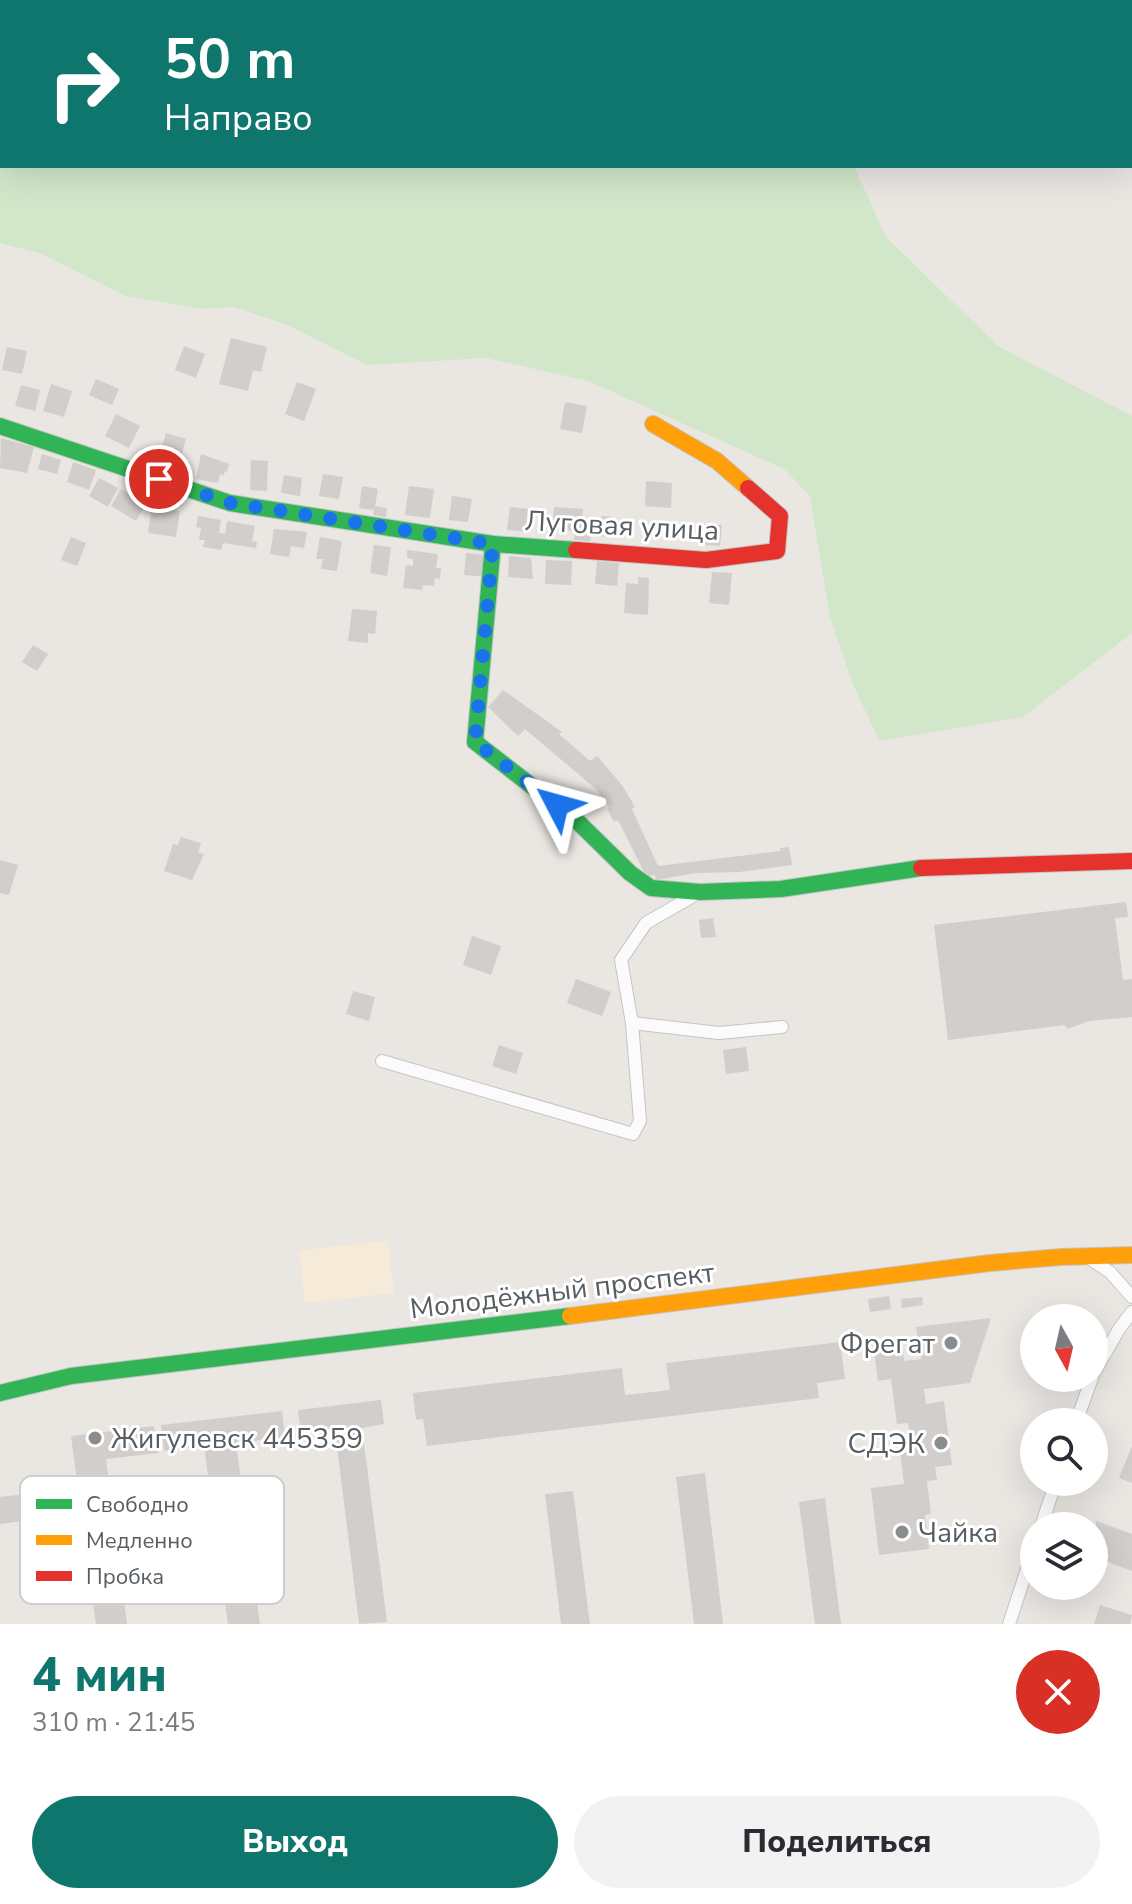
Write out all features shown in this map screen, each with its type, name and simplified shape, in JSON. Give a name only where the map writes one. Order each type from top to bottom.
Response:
[{"type":"street","name":"Луговая улица","points":[[0,426],[230,503],[493,544],[706,560],[777,551],[780,516],[717,461],[653,424]]},
{"type":"street","points":[[493,544],[475,742],[547,797],[630,873],[651,888],[700,892],[781,889],[917,868],[1132,861]]},
{"type":"street","points":[[382,1061],[633,1134],[640,1121],[632,1023],[621,960],[646,923],[700,892]]},
{"type":"street","points":[[632,1023],[719,1033],[782,1027]]},
{"type":"street","points":[[1083,1255],[1110,1272],[1132,1297]]},
{"type":"street","name":"Молодёжный проспект","points":[[0,1393],[71,1376],[848,1282],[957,1265],[1083,1255],[1132,1255]]},
{"type":"street","points":[[1108,1346],[1132,1312]]},
{"type":"street","points":[[1009,1624],[1020,1591]]},
{"type":"shaded area","points":[[388,1241],[394,1293],[305,1303],[299,1250]]},
{"type":"green space","points":[[0,168],[855,168],[886,237],[998,346],[1132,416],[1132,633],[1023,717],[879,741],[853,684],[830,618],[810,496],[784,469],[588,381],[486,358],[367,365],[288,325],[234,307],[204,309],[126,296],[42,254],[0,243]]},
{"type":"building","points":[[231,338],[267,347],[261,372],[253,370],[248,391],[219,384]]},
{"type":"building","points":[[184,346],[205,354],[196,378],[175,370]]},
{"type":"building","points":[[7,347],[27,351],[22,374],[2,370]]},
{"type":"building","points":[[96,379],[119,389],[112,405],[89,395]]},
{"type":"building","points":[[297,382],[316,389],[304,421],[285,414]]},
{"type":"building","points":[[51,384],[72,391],[64,417],[43,411]]},
{"type":"building","points":[[21,385],[40,390],[35,411],[15,406]]},
{"type":"building","points":[[565,402],[587,406],[582,433],[560,429]]},
{"type":"building","points":[[116,414],[140,426],[129,448],[105,436]]},
{"type":"building","points":[[166,433],[186,439],[179,463],[159,458]]},
{"type":"building","points":[[1,438],[34,447],[27,473],[0,468]]},
{"type":"building","points":[[42,454],[61,460],[57,474],[38,469]]},
{"type":"building","points":[[201,454],[229,464],[227,472],[220,474],[218,483],[196,479]]},
{"type":"building","points":[[251,460],[268,461],[267,491],[250,490]]},
{"type":"building","points":[[73,462],[96,470],[89,490],[67,482]]},
{"type":"building","points":[[323,474],[343,477],[339,499],[319,496]]},
{"type":"building","points":[[284,475],[302,478],[300,496],[281,493]]},
{"type":"building","points":[[99,478],[118,488],[108,507],[89,496]]},
{"type":"building","points":[[646,481],[672,483],[671,508],[645,506]]},
{"type":"building","points":[[362,486],[378,489],[375,506],[387,508],[386,517],[373,515],[374,510],[359,508]]},
{"type":"building","points":[[409,486],[434,489],[430,518],[405,515]]},
{"type":"building","points":[[121,489],[146,504],[136,521],[111,506]]},
{"type":"building","points":[[452,496],[472,499],[468,522],[449,520]]},
{"type":"building","points":[[510,507],[530,509],[528,532],[507,530]]},
{"type":"building","points":[[554,507],[583,509],[582,521],[592,522],[590,541],[574,540],[575,531],[557,530],[557,525],[553,525]]},
{"type":"building","points":[[156,508],[180,511],[176,537],[148,533],[151,512],[155,512]]},
{"type":"building","points":[[198,516],[221,520],[219,533],[225,534],[227,521],[255,526],[252,541],[257,542],[256,548],[223,543],[221,550],[203,547],[205,540],[199,540],[201,528],[196,527]]},
{"type":"building","points":[[601,516],[613,517],[613,521],[621,522],[620,538],[599,536]]},
{"type":"building","points":[[703,524],[722,525],[720,546],[702,545]]},
{"type":"building","points":[[274,529],[307,532],[304,548],[291,546],[289,557],[270,554]]},
{"type":"building","points":[[71,537],[86,543],[77,566],[61,560]]},
{"type":"building","points":[[320,537],[342,541],[337,571],[321,569],[323,559],[316,559]]},
{"type":"building","points":[[374,545],[391,547],[387,576],[370,573]]},
{"type":"building","points":[[407,550],[438,554],[436,568],[441,568],[440,579],[435,578],[434,586],[423,585],[422,590],[403,588],[406,565],[413,566],[413,559],[407,558]]},
{"type":"building","points":[[466,553],[486,555],[488,577],[464,575]]},
{"type":"building","points":[[509,556],[531,558],[533,579],[508,577]]},
{"type":"building","points":[[546,560],[572,561],[571,585],[545,584]]},
{"type":"building","points":[[597,561],[619,563],[617,586],[595,584]]},
{"type":"building","points":[[712,572],[732,573],[729,605],[709,603]]},
{"type":"building","points":[[638,577],[649,578],[648,615],[624,613],[626,583],[638,584]]},
{"type":"building","points":[[352,609],[377,611],[375,634],[368,633],[368,643],[348,641]]},
{"type":"building","points":[[33,645],[48,654],[37,671],[22,662]]},
{"type":"building","points":[[503,690],[562,732],[559,734],[590,761],[597,756],[622,785],[635,807],[632,809],[658,866],[781,851],[780,848],[789,847],[792,865],[739,872],[696,873],[656,880],[655,875],[646,876],[618,820],[614,822],[607,809],[609,807],[596,789],[525,729],[518,736],[488,707]]},
{"type":"building","points":[[181,837],[201,843],[198,853],[204,854],[192,880],[164,871],[173,844],[178,845]]},
{"type":"building","points":[[0,860],[18,865],[9,895],[0,893]]},
{"type":"building","points":[[1126,902],[1128,917],[1115,918],[1123,980],[1132,979],[1132,1017],[1089,1021],[1067,1029],[1065,1025],[948,1040],[934,925]]},
{"type":"building","points":[[713,918],[716,937],[701,938],[699,920]]},
{"type":"building","points":[[472,936],[501,946],[491,975],[463,965]]},
{"type":"building","points":[[576,979],[611,992],[602,1016],[567,1003]]},
{"type":"building","points":[[353,991],[375,997],[369,1021],[346,1014]]},
{"type":"building","points":[[499,1045],[523,1053],[516,1074],[492,1066]]},
{"type":"building","points":[[746,1047],[749,1071],[726,1074],[723,1050]]},
{"type":"building","points":[[889,1296],[891,1309],[870,1312],[868,1299]]},
{"type":"building","points":[[922,1297],[923,1305],[902,1308],[901,1299]]},
{"type":"building","points":[[991,1318],[970,1383],[924,1389],[926,1404],[944,1401],[952,1465],[935,1467],[937,1480],[927,1481],[931,1514],[925,1515],[929,1549],[879,1555],[871,1488],[904,1484],[900,1450],[911,1449],[908,1423],[897,1424],[891,1379],[878,1381],[874,1351],[903,1348],[904,1361],[921,1359],[916,1327]]},
{"type":"building","points":[[840,1342],[845,1379],[817,1383],[819,1398],[427,1446],[423,1419],[416,1420],[413,1393],[622,1368],[625,1395],[670,1390],[666,1363]]},
{"type":"building","points":[[381,1400],[384,1424],[362,1428],[387,1622],[359,1624],[335,1431],[301,1434],[298,1410]]},
{"type":"building","points":[[282,1411],[285,1437],[236,1443],[240,1476],[208,1476],[204,1446],[164,1451],[161,1425]]},
{"type":"building","points":[[154,1426],[158,1453],[106,1459],[108,1476],[76,1476],[71,1436]]},
{"type":"building","points":[[1132,1446],[1132,1483],[1119,1478]]},
{"type":"building","points":[[705,1473],[723,1624],[694,1624],[676,1477]]},
{"type":"building","points":[[573,1491],[590,1624],[561,1624],[545,1494]]},
{"type":"building","points":[[20,1495],[20,1521],[0,1524],[0,1497]]},
{"type":"building","points":[[825,1498],[841,1624],[815,1624],[799,1502]]},
{"type":"building","points":[[1108,1525],[1132,1534],[1132,1571],[1108,1562]]},
{"type":"building","points":[[93,1604],[124,1604],[127,1624],[96,1624]]},
{"type":"building","points":[[225,1604],[257,1604],[260,1624],[228,1624]]},
{"type":"building","points":[[1100,1605],[1132,1615],[1130,1624],[1094,1624]]},
{"type":"traffic: fast","points":[[0,426],[230,503],[493,544],[576,550]]},
{"type":"traffic: fast","points":[[493,544],[475,742],[578,822],[630,873],[651,888],[700,892],[781,889],[921,868]]},
{"type":"traffic: fast","points":[[0,1393],[71,1376],[570,1316]]},
{"type":"traffic: slow","points":[[653,424],[717,461],[748,488]]},
{"type":"traffic: slow","points":[[570,1316],[990,1263],[1132,1255]]},
{"type":"traffic: jam","points":[[576,550],[706,560],[777,551],[780,516],[748,488]]},
{"type":"traffic: jam","points":[[921,868],[1132,861]]},
{"type":"place","name":"Фрегат","points":[[951,1343]]},
{"type":"place","name":"Жигулевск 445359","points":[[95,1438]]},
{"type":"place","name":"СДЭК","points":[[941,1443]]},
{"type":"place","name":"Чайка","points":[[902,1532]]},
{"type":"route","points":[[159,479],[230,503],[493,544],[475,742],[557,805]]}]
